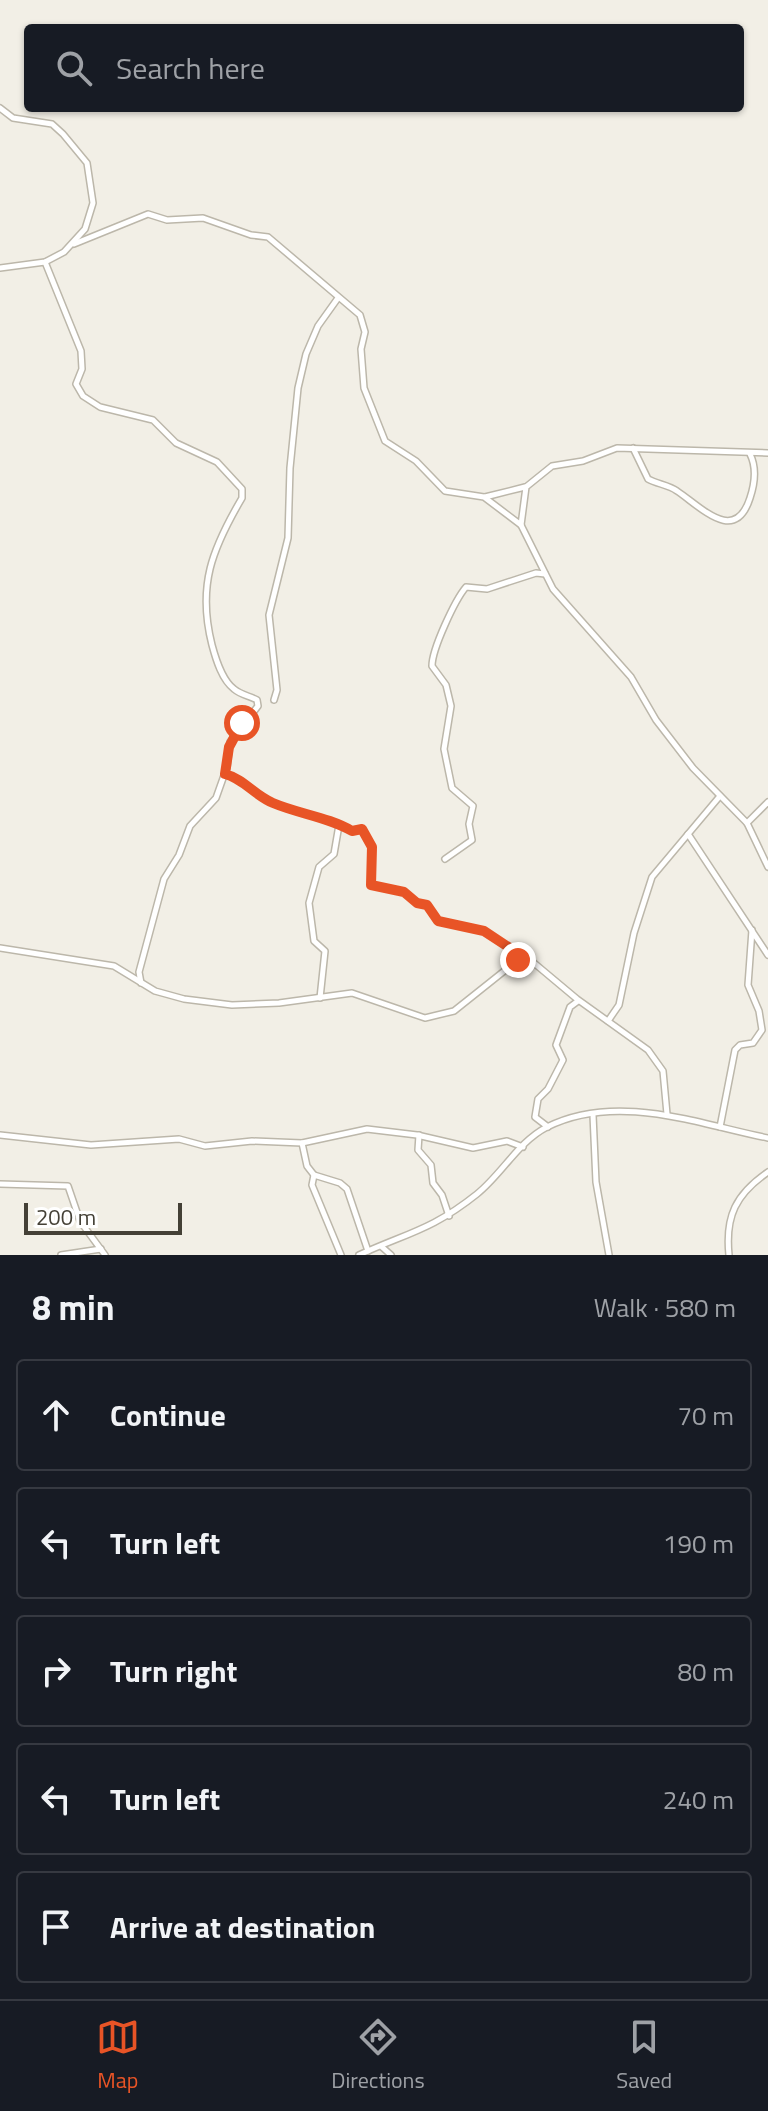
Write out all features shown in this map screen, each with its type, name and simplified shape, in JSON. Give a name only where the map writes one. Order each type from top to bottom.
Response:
[{"type":"street","points":[[0,108],[13,118],[52,124],[87,163],[93,203],[90,218],[74,244]]},
{"type":"street","points":[[0,268],[45,262],[74,244],[143,214],[167,220],[203,218],[251,235],[268,237],[338,298],[353,307],[365,324],[361,349],[364,388],[385,441],[416,461],[445,491],[484,497],[511,493],[526,487],[552,466],[583,461],[617,448],[767,453]]},
{"type":"street","points":[[45,262],[78,342],[82,369],[76,384],[83,396],[100,407],[153,420],[176,443],[217,462],[242,489],[242,498],[218,543],[206,583],[210,636],[219,667],[235,690],[258,703],[230,742],[225,774],[216,798],[190,826],[179,855],[164,879],[139,972],[141,983]]},
{"type":"street","points":[[274,700],[277,690],[269,615],[288,538],[298,388],[306,354],[318,326],[338,298]]},
{"type":"street","points":[[633,448],[648,479],[675,489],[723,521],[737,520],[745,512],[755,470],[750,454]]},
{"type":"street","points":[[521,525],[526,487]]},
{"type":"street","points":[[484,497],[521,525],[560,597],[631,677],[675,745],[747,823],[768,867]]},
{"type":"street","points":[[445,859],[472,840],[469,821],[473,806],[452,788],[444,749],[451,706],[446,685],[432,666],[434,651],[466,587],[487,589],[536,573],[545,574]]},
{"type":"street","points":[[225,774],[241,779],[249,791],[276,805],[354,831],[361,828],[372,847],[371,885],[409,895],[417,903],[427,905],[438,921],[484,931],[539,964],[579,1001],[643,1045],[659,1062],[664,1078],[667,1114]]},
{"type":"street","points":[[608,1022],[619,1005],[634,933],[649,884],[657,869],[720,796]]},
{"type":"street","points":[[747,823],[768,802]]},
{"type":"street","points":[[320,998],[325,951],[314,941],[309,903],[319,867],[334,854],[339,825]]},
{"type":"street","points":[[688,834],[768,955]]},
{"type":"street","points":[[720,1127],[735,1050],[740,1045],[753,1043],[762,1030],[759,1011],[748,985],[752,930]]},
{"type":"street","points":[[0,948],[114,966],[169,996],[217,1004],[363,994],[416,1017],[441,1016],[454,1011],[525,958]]},
{"type":"street","points":[[548,1127],[535,1117],[536,1103],[563,1060],[556,1045],[570,1007],[579,1001]]},
{"type":"street","points":[[359,1255],[449,1216],[481,1191],[523,1147],[548,1127],[593,1115],[640,1112],[667,1114],[768,1138]]},
{"type":"street","points":[[593,1115],[595,1173],[609,1255]]},
{"type":"street","points":[[0,1135],[91,1145],[140,1139],[179,1139],[205,1146],[252,1141],[302,1143],[367,1129],[419,1135],[473,1148],[507,1141],[523,1147]]},
{"type":"street","points":[[419,1135],[418,1150],[431,1165],[433,1183],[442,1195],[449,1216]]},
{"type":"street","points":[[302,1143],[305,1162],[314,1175],[340,1183],[347,1189],[368,1251]]},
{"type":"street","points":[[729,1255],[728,1230],[734,1203],[768,1172]]},
{"type":"street","points":[[314,1175],[312,1185],[341,1255]]},
{"type":"street","points":[[0,1184],[68,1186],[82,1226],[103,1252]]},
{"type":"street","points":[[382,1247],[391,1255]]},
{"type":"street","points":[[61,1255],[103,1252]]},
{"type":"route","points":[[242,723],[230,742],[225,774],[241,779],[249,791],[276,805],[320,817],[352,831],[362,829],[372,847],[369,869],[371,885],[404,892],[417,903],[427,905],[438,921],[495,936],[525,958],[518,960]]}]
